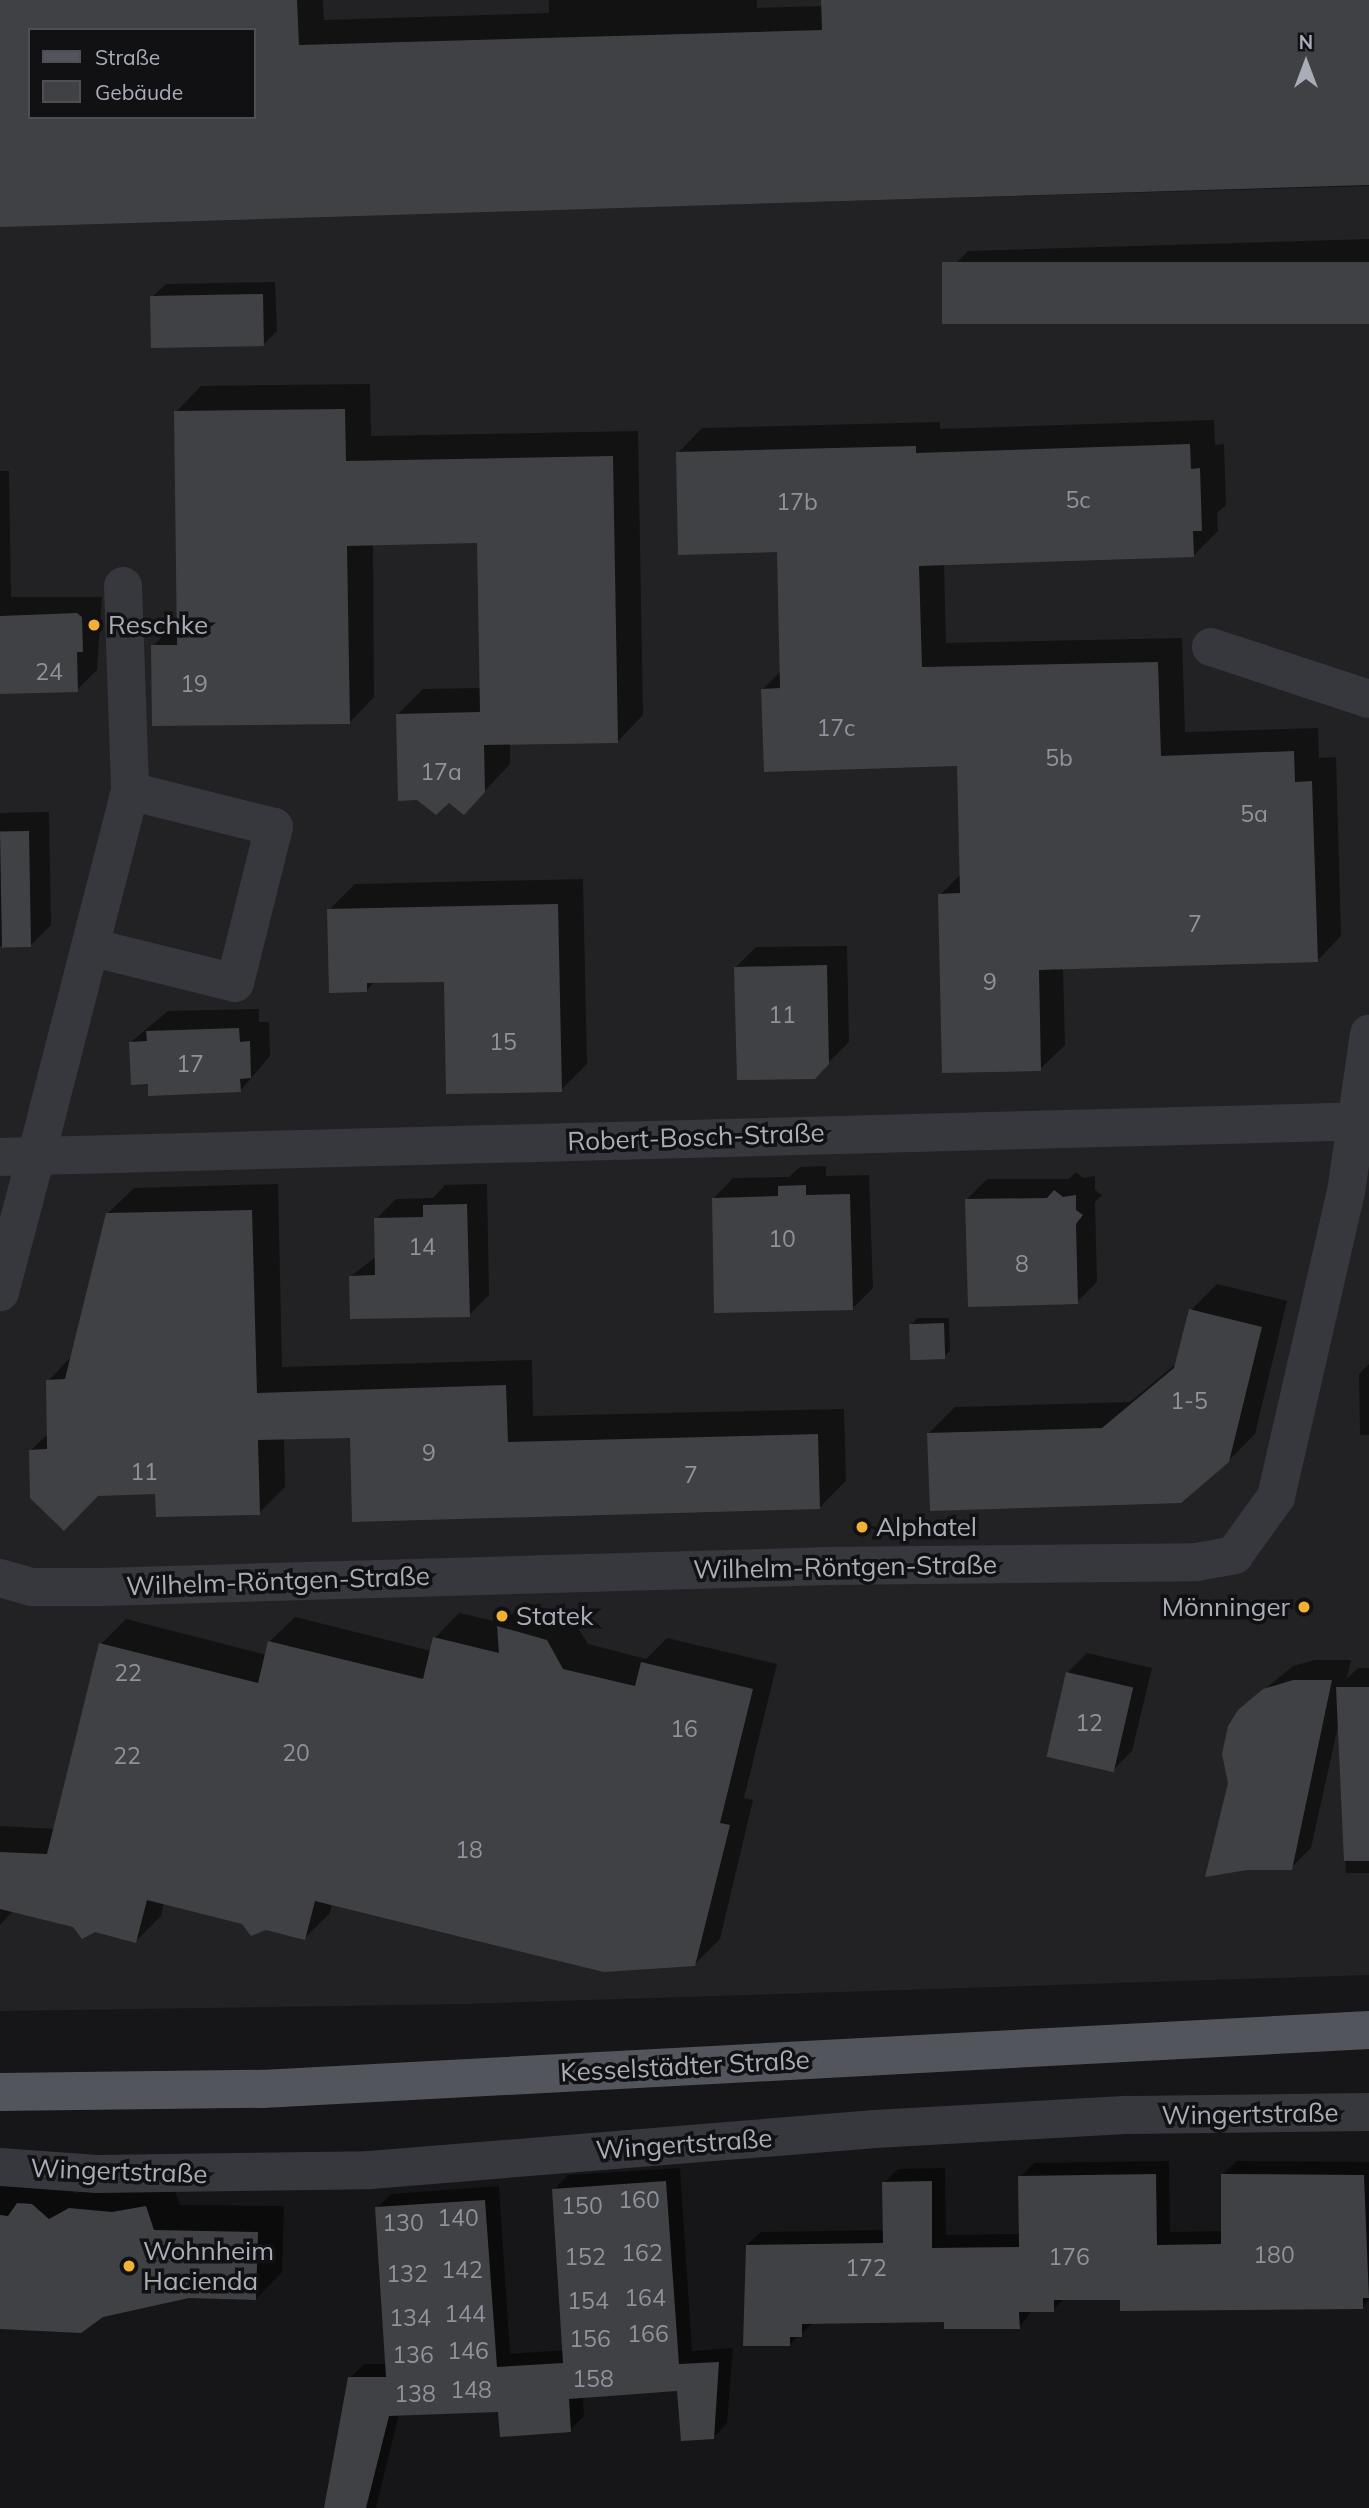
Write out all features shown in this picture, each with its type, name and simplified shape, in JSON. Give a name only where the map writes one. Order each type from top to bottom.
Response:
[{"type":"main road","name":"Kesselstädter Straße","points":[[0,2092],[262,2089],[1369,2030]]},
{"type":"street","points":[[0,1292],[18,1157],[90,947],[130,791],[123,586]]},
{"type":"street","points":[[1211,647],[1369,699]]},
{"type":"street","points":[[90,947],[235,983],[274,827],[130,791]]},
{"type":"street","points":[[1363,1121],[1369,1034]]},
{"type":"street","name":"Robert-Bosch-Straße","points":[[18,1157],[1363,1121]]},
{"type":"street","name":"Wilhelm-Röntgen-Straße","points":[[0,1578],[31,1587],[101,1587],[831,1566],[1196,1562],[1234,1555],[1276,1497],[1363,1121]]},
{"type":"street","name":"Wingertstraße","points":[[0,2167],[97,2174],[370,2170],[888,2128],[1129,2115],[1369,2112]]},
{"type":"shaded area","points":[[0,0],[1369,0],[1369,1975],[465,2004],[0,2011]]},
{"type":"building","points":[[0,0],[297,0],[299,45],[822,30],[821,0],[1369,0],[1369,185],[0,227]]},
{"type":"building","points":[[942,262],[1369,262],[1369,324],[942,324]]},
{"type":"building","points":[[263,294],[264,346],[151,348],[150,296]]},
{"type":"building","points":[[345,409],[346,461],[613,456],[618,743],[484,745],[485,792],[464,815],[449,803],[436,815],[417,800],[398,801],[396,714],[480,712],[477,543],[347,546],[350,724],[152,726],[151,645],[177,645],[174,411]]},
{"type":"building","points":[[1190,444],[1191,469],[1200,468],[1202,531],[1193,531],[1194,557],[919,566],[922,667],[1158,662],[1161,756],[1294,751],[1295,782],[1312,781],[1318,962],[1039,970],[1041,1071],[942,1073],[938,894],[960,893],[957,766],[764,772],[761,689],[780,688],[777,552],[678,555],[676,452],[916,446],[916,453]]},
{"type":"building","points":[[77,613],[82,617],[83,652],[77,652],[78,692],[0,694],[0,616]]},
{"type":"building","points":[[29,831],[31,947],[2,947],[0,832]]},
{"type":"building","points":[[558,904],[562,1092],[446,1094],[444,982],[367,983],[367,992],[329,993],[327,909]]},
{"type":"building","points":[[827,965],[829,1064],[815,1079],[737,1080],[734,967]]},
{"type":"building","points":[[239,1028],[240,1042],[250,1041],[251,1078],[240,1079],[241,1092],[148,1096],[148,1084],[131,1085],[129,1042],[147,1041],[146,1031]]},
{"type":"building","points":[[806,1185],[806,1195],[850,1194],[853,1310],[714,1313],[712,1198],[778,1196],[778,1186]]},
{"type":"building","points":[[1054,1190],[1063,1197],[1076,1195],[1076,1210],[1083,1215],[1076,1224],[1078,1304],[968,1307],[965,1199],[1047,1198]]},
{"type":"building","points":[[467,1204],[470,1317],[350,1319],[349,1276],[375,1275],[374,1218],[423,1217],[423,1205]]},
{"type":"building","points":[[252,1210],[257,1393],[506,1385],[508,1442],[818,1434],[820,1509],[352,1522],[350,1438],[258,1440],[260,1515],[156,1517],[155,1494],[98,1496],[64,1531],[30,1498],[29,1450],[47,1449],[46,1380],[65,1379],[106,1213]]},
{"type":"building","points":[[1189,1309],[1262,1327],[1229,1462],[1181,1503],[930,1511],[927,1433],[1102,1428],[1174,1368]]},
{"type":"building","points":[[944,1323],[945,1359],[910,1360],[909,1324]]},
{"type":"building","points":[[497,1626],[547,1640],[563,1669],[635,1686],[641,1662],[753,1689],[720,1823],[730,1825],[695,1966],[604,1972],[315,1901],[305,1940],[266,1930],[251,1936],[242,1924],[147,1900],[136,1943],[95,1932],[82,1939],[73,1927],[0,1909],[0,1852],[47,1854],[99,1643],[258,1683],[268,1641],[423,1679],[433,1637],[499,1653]]},
{"type":"building","points":[[1066,1672],[1133,1688],[1114,1772],[1046,1757]]},
{"type":"building","points":[[1293,1680],[1332,1680],[1292,1870],[1247,1870],[1205,1877],[1228,1783],[1222,1754],[1228,1726],[1238,1710],[1263,1689]]},
{"type":"building","points":[[1336,1687],[1369,1687],[1369,1861],[1344,1861]]},
{"type":"building","points":[[1156,2174],[1157,2245],[1221,2244],[1221,2174],[1364,2175],[1369,2298],[1363,2298],[1363,2309],[1120,2311],[1120,2300],[1054,2300],[1054,2312],[1019,2312],[1020,2329],[944,2329],[944,2322],[802,2324],[802,2337],[790,2337],[790,2346],[743,2346],[746,2245],[883,2243],[882,2182],[932,2181],[932,2248],[1019,2247],[1018,2176]]},
{"type":"building","points":[[666,2181],[679,2364],[719,2362],[714,2439],[681,2441],[677,2391],[569,2399],[571,2432],[500,2437],[498,2412],[389,2416],[366,2508],[324,2508],[348,2377],[386,2377],[375,2207],[485,2200],[497,2367],[563,2363],[552,2189]]},
{"type":"building","name":"Wohnheim Hacienda","points":[[17,2203],[32,2204],[49,2219],[69,2208],[112,2212],[146,2206],[154,2230],[258,2232],[256,2300],[189,2298],[103,2317],[81,2333],[0,2329],[0,2215],[8,2216]]},
{"type":"place","name":"Reschke","points":[[94,625]]},
{"type":"place","name":"Alphatel","points":[[862,1527]]},
{"type":"place","name":"Mönninger","points":[[1304,1607]]},
{"type":"place","name":"Statek","points":[[502,1616]]},
{"type":"place","name":"Wohnheim Hacienda","points":[[129,2266]]}]
